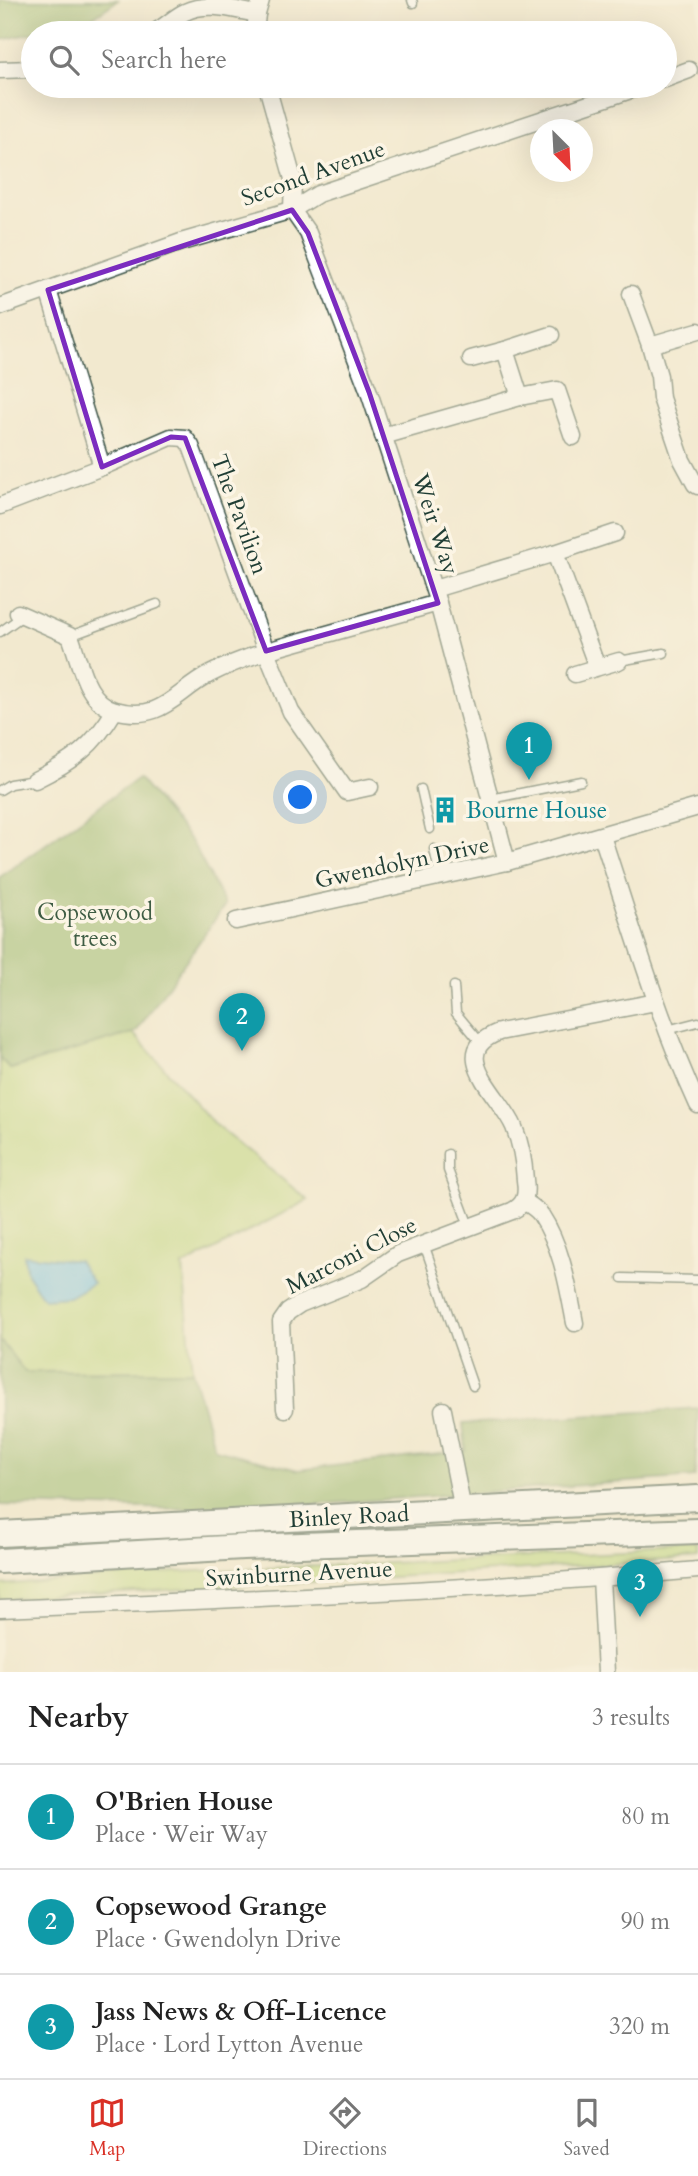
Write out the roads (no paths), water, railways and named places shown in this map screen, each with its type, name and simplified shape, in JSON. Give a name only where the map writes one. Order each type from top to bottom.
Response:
[{"type":"main road","name":"Binley Road","points":[[0,1534],[698,1498]]},
{"type":"main road","name":"Binley Road","points":[[0,1561],[243,1548],[698,1531]]},
{"type":"street","points":[[172,21],[187,11],[201,7],[259,7]]},
{"type":"street","points":[[0,70],[21,69]]},
{"type":"street","points":[[677,74],[689,70]]},
{"type":"street","points":[[270,98],[293,179],[292,210]]},
{"type":"street","name":"Second Avenue","points":[[0,307],[181,242],[292,210],[318,194],[607,98]]},
{"type":"street","name":"Weir Way","points":[[292,210],[308,233],[383,436],[436,596],[507,862]]},
{"type":"street","points":[[48,290],[102,467]]},
{"type":"street","points":[[631,293],[650,345],[659,376],[661,398],[678,447],[698,486]]},
{"type":"street","points":[[650,345],[698,331]]},
{"type":"street","points":[[471,359],[551,335]]},
{"type":"street","points":[[505,350],[520,397]]},
{"type":"street","points":[[383,436],[520,397],[556,390],[573,437]]},
{"type":"street","name":"The Pavilion","points":[[0,506],[171,437],[185,438],[191,446],[266,651]]},
{"type":"street","points":[[21,614],[70,636],[92,692],[101,704],[115,710],[139,713],[162,708],[208,675],[266,651],[436,596],[615,533]]},
{"type":"street","points":[[555,553],[597,667]]},
{"type":"street","points":[[266,651],[291,712],[347,792],[370,787]]},
{"type":"street","points":[[575,674],[619,661]]},
{"type":"street","points":[[35,780],[85,751],[115,710]]},
{"type":"street","name":"Gwendolyn Drive","points":[[236,921],[507,862],[698,807]]},
{"type":"street","points":[[602,836],[656,1002],[698,1105]]},
{"type":"street","points":[[575,1323],[566,1275],[554,1241],[540,1213],[524,1201],[526,1192],[523,1154],[514,1127],[507,1112],[478,1072],[474,1060],[481,1043],[488,1036],[499,1032],[656,1002]]},
{"type":"street","name":"Marconi Close","points":[[285,1409],[281,1322],[288,1312],[314,1297],[362,1279],[398,1254],[512,1211],[519,1208],[524,1201]]},
{"type":"street","points":[[443,1410],[463,1510]]},
{"type":"street","name":"Swinburne Avenue","points":[[0,1609],[232,1600],[698,1570]]},
{"type":"street","points":[[601,1578],[606,1672]]},
{"type":"lane","points":[[70,636],[157,604]]},
{"type":"lane","points":[[0,632],[21,614]]},
{"type":"lane","points":[[619,661],[664,653]]},
{"type":"lane","points":[[0,790],[10,784],[35,780]]},
{"type":"lane","points":[[491,799],[581,781]]},
{"type":"lane","points":[[421,789],[430,830]]},
{"type":"lane","points":[[434,849],[440,877]]},
{"type":"lane","points":[[454,986],[456,1013],[481,1043]]},
{"type":"lane","points":[[667,1030],[698,1022]]},
{"type":"lane","points":[[448,1154],[448,1170],[469,1227]]},
{"type":"lane","points":[[424,1243],[473,1386]]},
{"type":"lane","points":[[622,1278],[698,1280]]},
{"type":"water","points":[[24,1255],[78,1261],[93,1283],[69,1297],[44,1299],[27,1274]]},
{"type":"place","name":"O'Brien House","points":[[529,780]]},
{"type":"place","name":"Bourne House","points":[[445,810]]},
{"type":"place","name":"Copsewood Grange","points":[[242,1051]]},
{"type":"place","name":"Jass News & Off-Licence","points":[[640,1617]]},
{"type":"park label","name":"Copsewood trees","points":[[95,925]]}]
